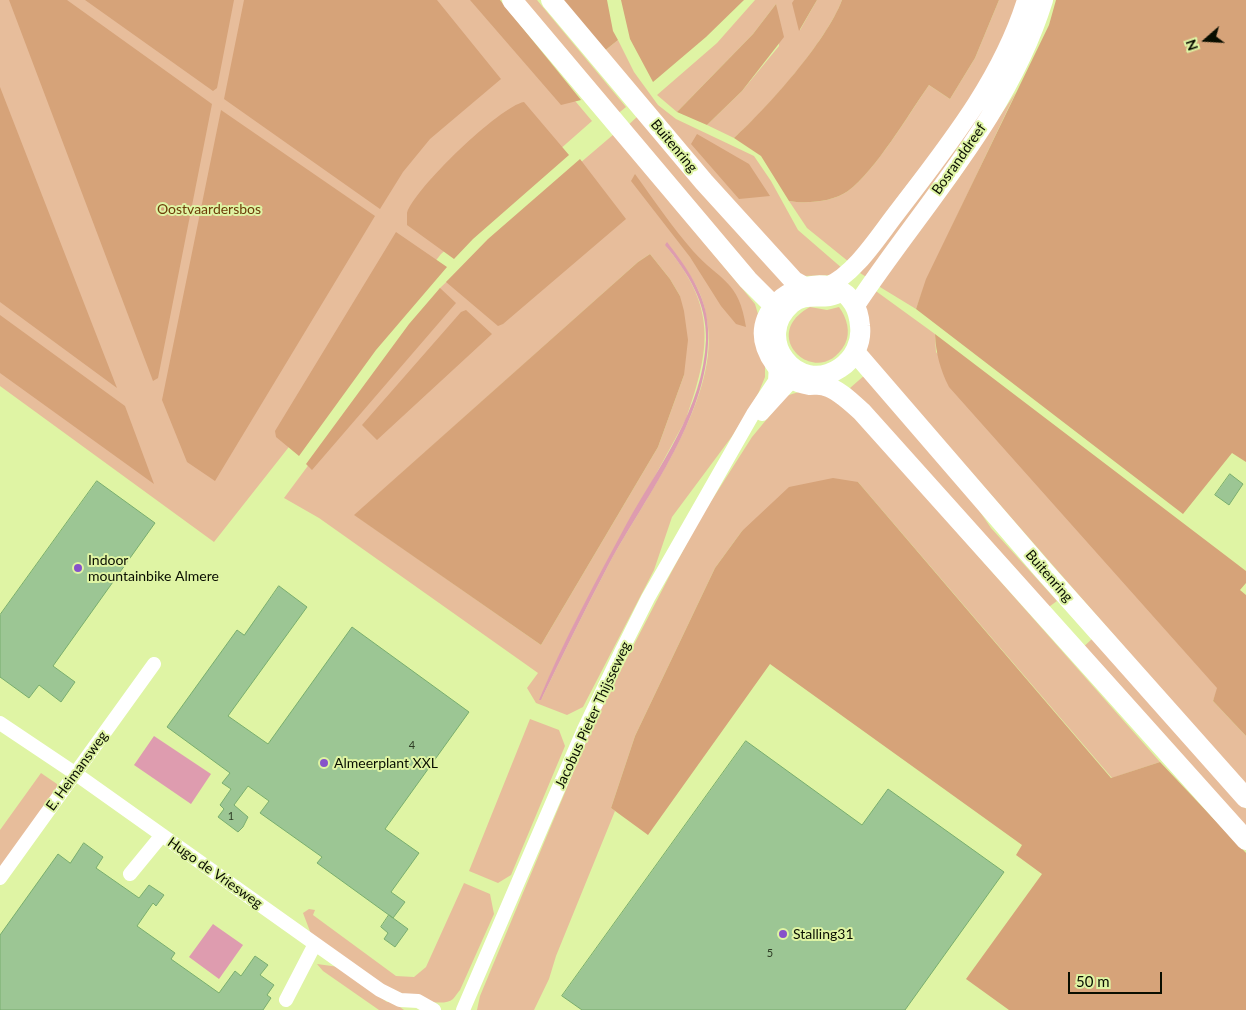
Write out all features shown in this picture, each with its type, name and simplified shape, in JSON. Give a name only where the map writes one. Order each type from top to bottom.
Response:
[{"type":"highway","points":[[512,0],[748,280],[774,314],[779,351],[798,376],[807,384],[824,380],[843,366],[855,352],[861,329],[855,307],[834,289],[803,286],[790,292],[774,314],[766,330],[766,345],[776,366],[798,376]]},
{"type":"highway","name":"Buitenring","points":[[551,0],[704,182],[794,281],[803,286]]},
{"type":"highway","points":[[774,314],[785,309],[800,298],[812,295],[831,296],[834,289]]},
{"type":"highway","name":"Buitenring","points":[[855,352],[1044,571],[1246,798]]},
{"type":"highway","points":[[824,380],[837,383],[1246,840]]},
{"type":"main road","name":"Bosranddreef","points":[[834,289],[856,273],[862,257],[963,126],[985,89],[1021,16],[1026,0]]},
{"type":"main road","name":"Bosranddreef","points":[[855,307],[984,126],[1002,96],[1034,31],[1044,0]]},
{"type":"street","name":"Jacobus Pieter Thijsseweg","points":[[463,1010],[584,729],[622,650],[648,598],[775,381],[776,366]]},
{"type":"street","name":"Jacobus Pieter Thijsseweg","points":[[745,430],[798,376]]},
{"type":"street","name":"E. Heimansweg","points":[[0,878],[154,664]]},
{"type":"street","name":"Hugo de Vriesweg","points":[[0,723],[76,774],[380,990],[400,1000],[418,1001],[434,1010]]},
{"type":"street","points":[[130,874],[162,835]]},
{"type":"street","points":[[286,1000],[315,944]]},
{"type":"green space","name":"Oostvaardersbos","points":[[0,0],[490,0],[592,121],[441,254],[214,542],[0,386]]},
{"type":"green space","points":[[9,0],[67,0],[212,104],[158,378],[153,381]]},
{"type":"green space","points":[[85,0],[234,0],[217,88],[213,91]]},
{"type":"green space","points":[[244,0],[437,0],[501,79],[430,139],[403,172],[380,209],[224,99]]},
{"type":"green space","points":[[470,0],[500,0],[581,100],[561,105]]},
{"type":"green space","points":[[519,0],[537,0],[626,107],[615,116]]},
{"type":"green space","points":[[560,0],[607,0],[613,31],[618,40],[603,52]]},
{"type":"green space","points":[[621,0],[744,0],[706,37],[653,82],[630,39]]},
{"type":"green space","points":[[755,0],[794,0],[800,30],[817,0],[842,0],[823,35],[795,74],[763,110],[734,138],[707,125],[742,91],[779,46],[776,4],[753,34],[677,112],[657,95],[717,43]]},
{"type":"green space","points":[[794,0],[817,0],[799,31],[792,3]]},
{"type":"green space","points":[[842,0],[999,0],[975,58],[950,99],[929,85],[870,170],[859,182],[842,195],[819,201],[789,201],[761,156],[734,138],[779,92],[810,54],[834,17]]},
{"type":"green space","points":[[999,0],[1021,0],[984,82],[926,166],[914,176],[849,262],[807,228],[789,201],[819,201],[842,195],[869,170],[902,126],[929,85],[950,99],[975,58]]},
{"type":"green space","points":[[1032,0],[1039,0],[1001,89],[868,278],[860,273],[939,164]]},
{"type":"green space","points":[[1056,0],[1246,0],[1246,462],[1232,453],[1183,514],[916,309],[926,279],[1049,25]]},
{"type":"green space","points":[[776,4],[784,37],[742,91],[707,125],[677,112],[753,34]]},
{"type":"green space","points":[[618,40],[634,72],[658,105],[676,119],[754,156],[771,181],[798,230],[843,269],[835,275],[802,276],[784,262],[603,52]]},
{"type":"green space","points":[[0,87],[117,388],[0,302]]},
{"type":"green space","points":[[1016,92],[927,279],[916,309],[875,284],[958,179]]},
{"type":"green space","points":[[524,102],[569,155],[473,239],[454,259],[407,225],[407,213],[425,186],[459,150],[497,118],[512,107]]},
{"type":"green space","points":[[221,110],[375,216],[215,481],[187,462],[162,400]]},
{"type":"green space","points":[[638,116],[787,282],[786,288],[771,298],[625,128]]},
{"type":"green space","points":[[614,134],[755,304],[760,321],[765,377],[758,394],[733,435],[672,517],[654,570],[583,707],[567,715],[536,703],[527,688],[538,673],[319,518],[284,498],[440,288],[490,240]],"holes":[[[665,245],[689,273],[703,302],[708,327],[708,356],[701,387],[690,418],[675,450],[609,564],[541,700],[548,680],[576,621],[686,419],[701,370],[704,349],[704,328],[701,308],[694,288],[682,267]],[[650,254],[670,279],[680,296],[684,375],[658,447],[541,645],[355,515],[638,262]]]},
{"type":"green space","points":[[697,134],[749,164],[770,196],[739,199],[691,144]]},
{"type":"green space","points":[[580,159],[626,219],[503,324],[498,326],[446,282],[488,239]]},
{"type":"green space","points":[[635,174],[685,242],[733,290],[743,311],[746,327],[736,324],[721,306],[690,257],[631,181]]},
{"type":"green space","points":[[396,232],[447,267],[376,350],[299,456],[276,437],[275,431]]},
{"type":"green space","points":[[650,254],[670,279],[680,296],[688,340],[684,375],[658,447],[541,645],[354,515],[638,262]]},
{"type":"green space","points":[[440,288],[456,303],[312,470],[306,464],[409,324]]},
{"type":"green space","points":[[873,289],[935,334],[936,352],[1157,619],[1218,688],[1213,701],[1246,736],[1246,786],[867,353],[865,308]]},
{"type":"green space","points":[[810,307],[827,310],[839,307],[847,325],[848,335],[845,344],[834,357],[821,363],[808,361],[798,354],[790,344],[789,332],[795,319]]},
{"type":"green space","points":[[466,310],[492,334],[377,440],[362,425],[461,312]]},
{"type":"green space","points":[[0,315],[125,406],[154,484],[0,373]]},
{"type":"green space","points":[[935,334],[1246,571],[1246,583],[1240,590],[1246,595],[1246,736],[1213,701],[1217,688],[949,387],[939,361]]},
{"type":"green space","points":[[866,374],[951,469],[991,528],[1057,601],[1046,609],[850,388]]},
{"type":"green space","points":[[805,390],[828,395],[850,411],[1160,762],[1112,778],[858,482],[742,531],[715,568],[635,736],[611,808],[615,811],[556,956],[549,979],[534,1010],[477,1010],[480,996],[596,718],[672,571],[701,517],[752,437],[786,396]]},
{"type":"green space","points":[[833,478],[858,482],[1111,778],[1160,762],[1246,853],[1246,1010],[1009,1010],[966,979],[1042,874],[1016,855],[1022,845],[770,664],[648,835],[611,808],[635,736],[715,568],[742,531],[789,487]]},
{"type":"green space","points":[[1092,639],[1246,809],[1246,832],[1081,649]]},
{"type":"green space","points":[[530,719],[559,730],[565,746],[511,875],[498,883],[469,871]]},
{"type":"green space","points":[[41,773],[57,784],[57,791],[0,870],[0,830]]},
{"type":"green space","points":[[464,883],[490,894],[494,914],[460,990],[453,999],[447,1002],[429,1002],[385,986],[311,934],[303,913],[309,909],[315,910],[313,915],[396,976],[414,977],[426,967]]},
{"type":"green space","points":[[317,964],[339,967],[387,1002],[393,1002],[404,1010],[379,1010],[323,971]]},
{"type":"shaded area","points":[[667,242],[695,283],[707,317],[706,360],[700,391],[674,451],[609,564],[541,700],[539,700],[592,588],[677,436],[697,390],[706,340],[703,313],[700,301],[688,278],[665,245]]},
{"type":"shaded area","points":[[154,736],[211,774],[191,804],[134,765]]},
{"type":"shaded area","points":[[213,924],[243,945],[219,979],[189,957]]},
{"type":"building","points":[[1230,474],[1243,484],[1229,505],[1215,495]]},
{"type":"building","name":"Indoor mountainbike Almere","points":[[97,481],[155,523],[53,666],[75,682],[61,702],[39,685],[29,698],[0,677],[0,615]]},
{"type":"building","name":"Almeerplant XXL","points":[[279,586],[307,607],[228,716],[268,744],[352,627],[469,712],[385,829],[419,853],[391,892],[405,902],[393,918],[317,863],[322,857],[260,813],[269,801],[248,786],[234,805],[248,817],[243,827],[238,832],[218,817],[224,809],[220,805],[231,789],[222,783],[230,773],[167,727],[237,630],[244,635]]},
{"type":"building","name":"Stalling31","points":[[746,741],[862,825],[888,789],[1004,872],[905,1010],[582,1010],[562,996]]},
{"type":"building","points":[[84,843],[103,857],[96,868],[139,898],[149,885],[164,895],[156,906],[153,903],[137,926],[175,953],[171,959],[219,993],[235,971],[241,976],[255,956],[268,965],[260,975],[274,985],[267,995],[271,998],[263,1010],[0,1010],[0,935],[58,854],[70,863]]},
{"type":"building","points":[[389,915],[408,929],[395,947],[384,939],[388,933],[381,927]]},
{"type":"place","name":"Indoor mountainbike Almere","points":[[78,568]]},
{"type":"place","name":"Almeerplant XXL","points":[[324,763]]},
{"type":"place","name":"Stalling31","points":[[783,934]]}]
